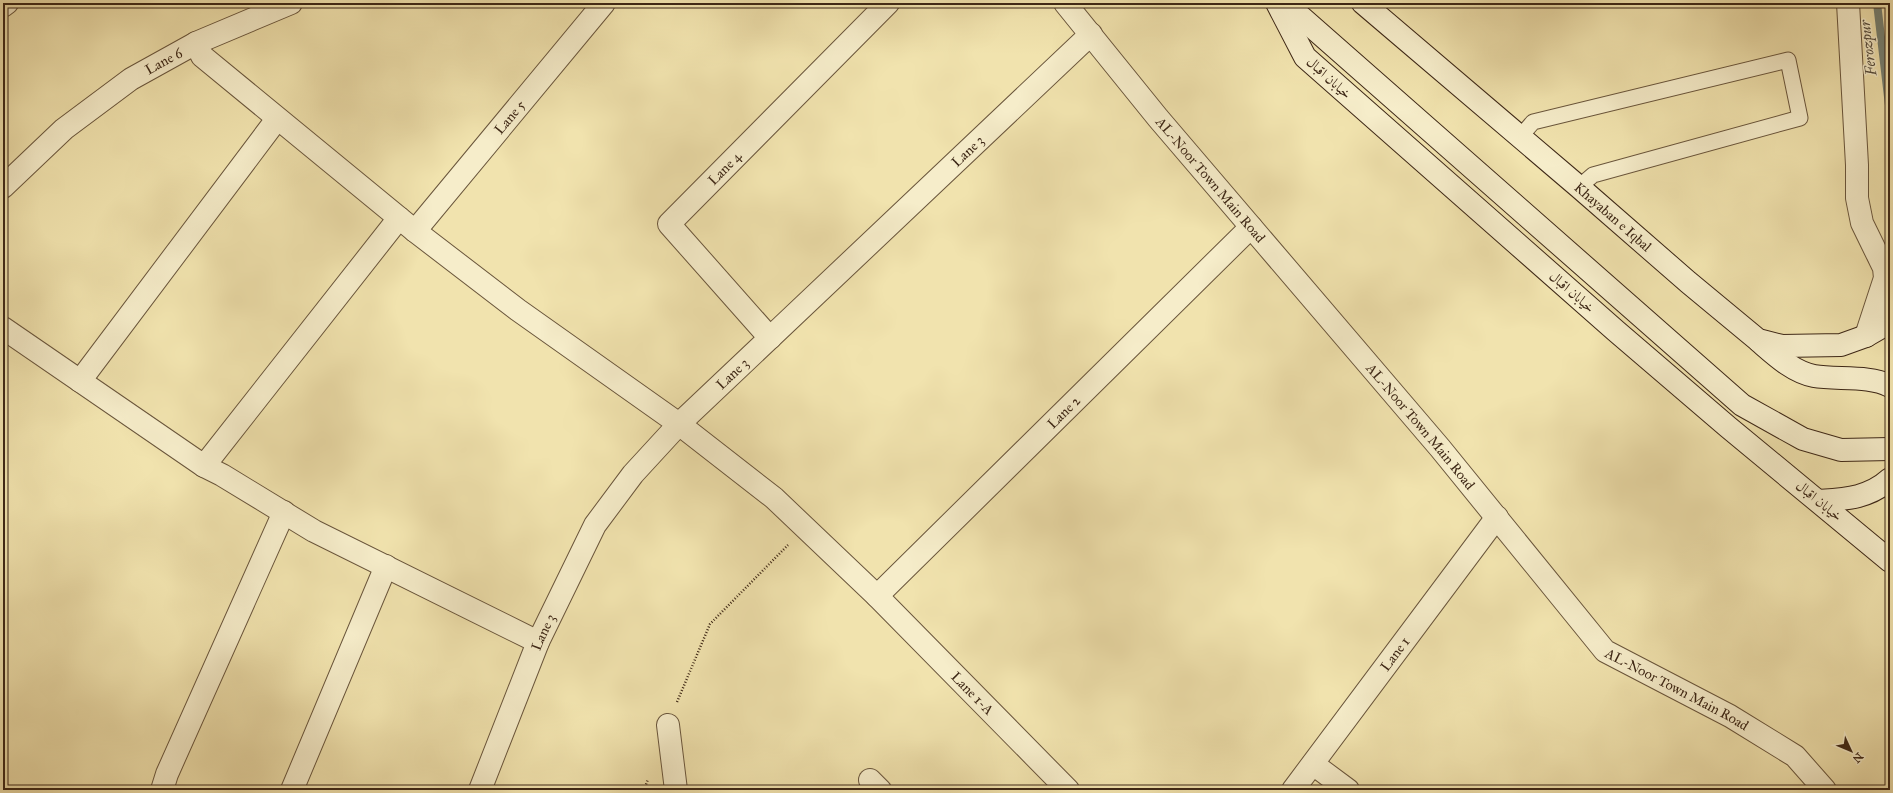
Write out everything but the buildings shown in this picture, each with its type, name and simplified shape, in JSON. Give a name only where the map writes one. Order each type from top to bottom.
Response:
[{"type":"street","points":[[3,6],[7,3]]},
{"type":"street","name":"Lane 6","points":[[3,187],[64,129],[131,78],[196,43],[291,3]]},
{"type":"street","name":"Lane 5","points":[[204,466],[407,224],[604,3]]},
{"type":"street","name":"Lane 4","points":[[770,338],[669,224],[888,3]]},
{"type":"street","name":"AL-Noor Town Main Road","points":[[1065,3],[1158,118],[1497,517],[1605,651],[1730,716],[1795,756],[1826,790]]},
{"type":"street","name":"خیابان اقبال","points":[[1277,3],[1305,58],[1616,331],[1728,427],[1890,561]]},
{"type":"street","points":[[1285,3],[1742,405],[1803,439],[1840,450],[1890,449]]},
{"type":"street","name":"Khayaban e Iqbal","points":[[1363,3],[1688,282],[1758,340],[1782,346],[1816,347],[1841,345],[1866,336],[1890,322]]},
{"type":"street","points":[[1848,3],[1857,165],[1857,198],[1862,223],[1884,258],[1885,278],[1866,336]]},
{"type":"street","name":"Lane 3","points":[[480,790],[538,642],[595,525],[633,474],[679,424],[1091,34]]},
{"type":"street","name":"Lane 1-A","points":[[196,43],[202,56],[407,224],[518,310],[679,424],[774,498],[877,596],[1068,790]]},
{"type":"street","points":[[80,381],[277,119]]},
{"type":"street","name":"Lane 2","points":[[877,596],[1251,227]]},
{"type":"street","points":[[3,328],[204,466],[222,474],[314,530],[538,642]]},
{"type":"street","points":[[1758,340],[1781,360],[1813,376],[1874,382],[1890,386]]},
{"type":"street","points":[[1819,501],[1848,499],[1870,494],[1890,480]]},
{"type":"street","points":[[162,790],[167,774],[284,512]]},
{"type":"street","name":"Lane 1","points":[[1293,790],[1497,517]]},
{"type":"street","points":[[292,790],[386,566]]},
{"type":"street","points":[[668,725],[676,790]]},
{"type":"street","points":[[1313,764],[1348,790]]},
{"type":"lane","points":[[1520,138],[1533,122],[1788,60],[1800,118],[1593,175],[1579,187]]},
{"type":"path","points":[[668,725],[710,624],[805,528]]},
{"type":"path","points":[[644,790],[649,776]]},
{"type":"waterway","name":"Ferozpur","points":[[1877,3],[1890,114]]}]
